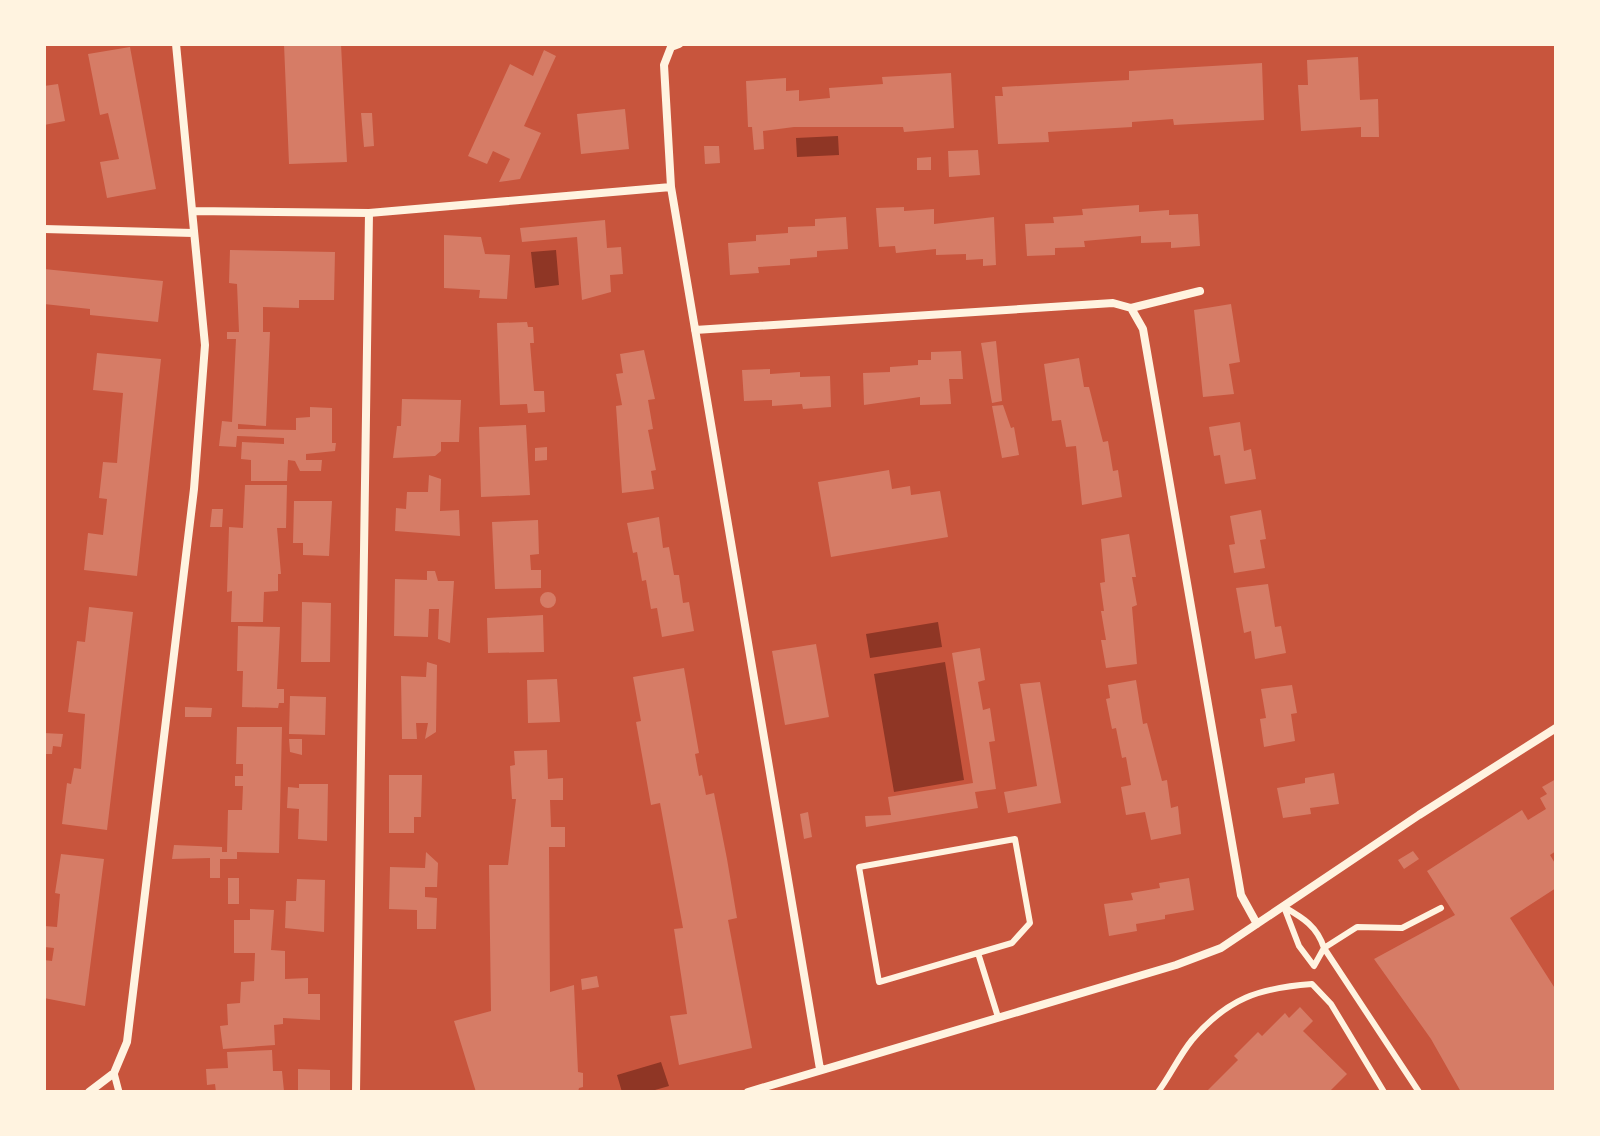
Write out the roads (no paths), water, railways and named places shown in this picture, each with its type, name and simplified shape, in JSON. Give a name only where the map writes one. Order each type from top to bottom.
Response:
[{"type":"street","points":[[89,1092],[114,1073],[127,1042],[194,489],[205,345],[176,44]]},
{"type":"street","points":[[675,46],[664,65],[671,187],[820,1069]]},
{"type":"street","points":[[193,211],[369,213],[671,187]]},
{"type":"street","points":[[356,1092],[369,213]]},
{"type":"street","points":[[44,229],[193,233]]},
{"type":"street","points":[[695,330],[1113,303],[1131,308],[1200,291]]},
{"type":"street","points":[[1131,308],[1143,329],[1241,895],[1257,924]]},
{"type":"street","points":[[748,1092],[1176,965],[1221,948],[1419,815],[1556,728]]},
{"type":"street","points":[[114,1073],[119,1092]]},
{"type":"lane","points":[[1015,839],[1030,923],[1012,943],[978,953],[879,982],[859,867],[1015,839]]},
{"type":"lane","points":[[1284,907],[1312,925],[1419,1092]]},
{"type":"lane","points":[[1284,907],[1299,946],[1314,966]]},
{"type":"lane","points":[[1384,1092],[1331,1004],[1312,984],[1314,966],[1324,948],[1357,927],[1402,928],[1441,908]]},
{"type":"lane","points":[[978,953],[998,1017]]},
{"type":"lane","points":[[1158,1092],[1192,1041],[1238,999],[1264,989],[1312,984]]}]
